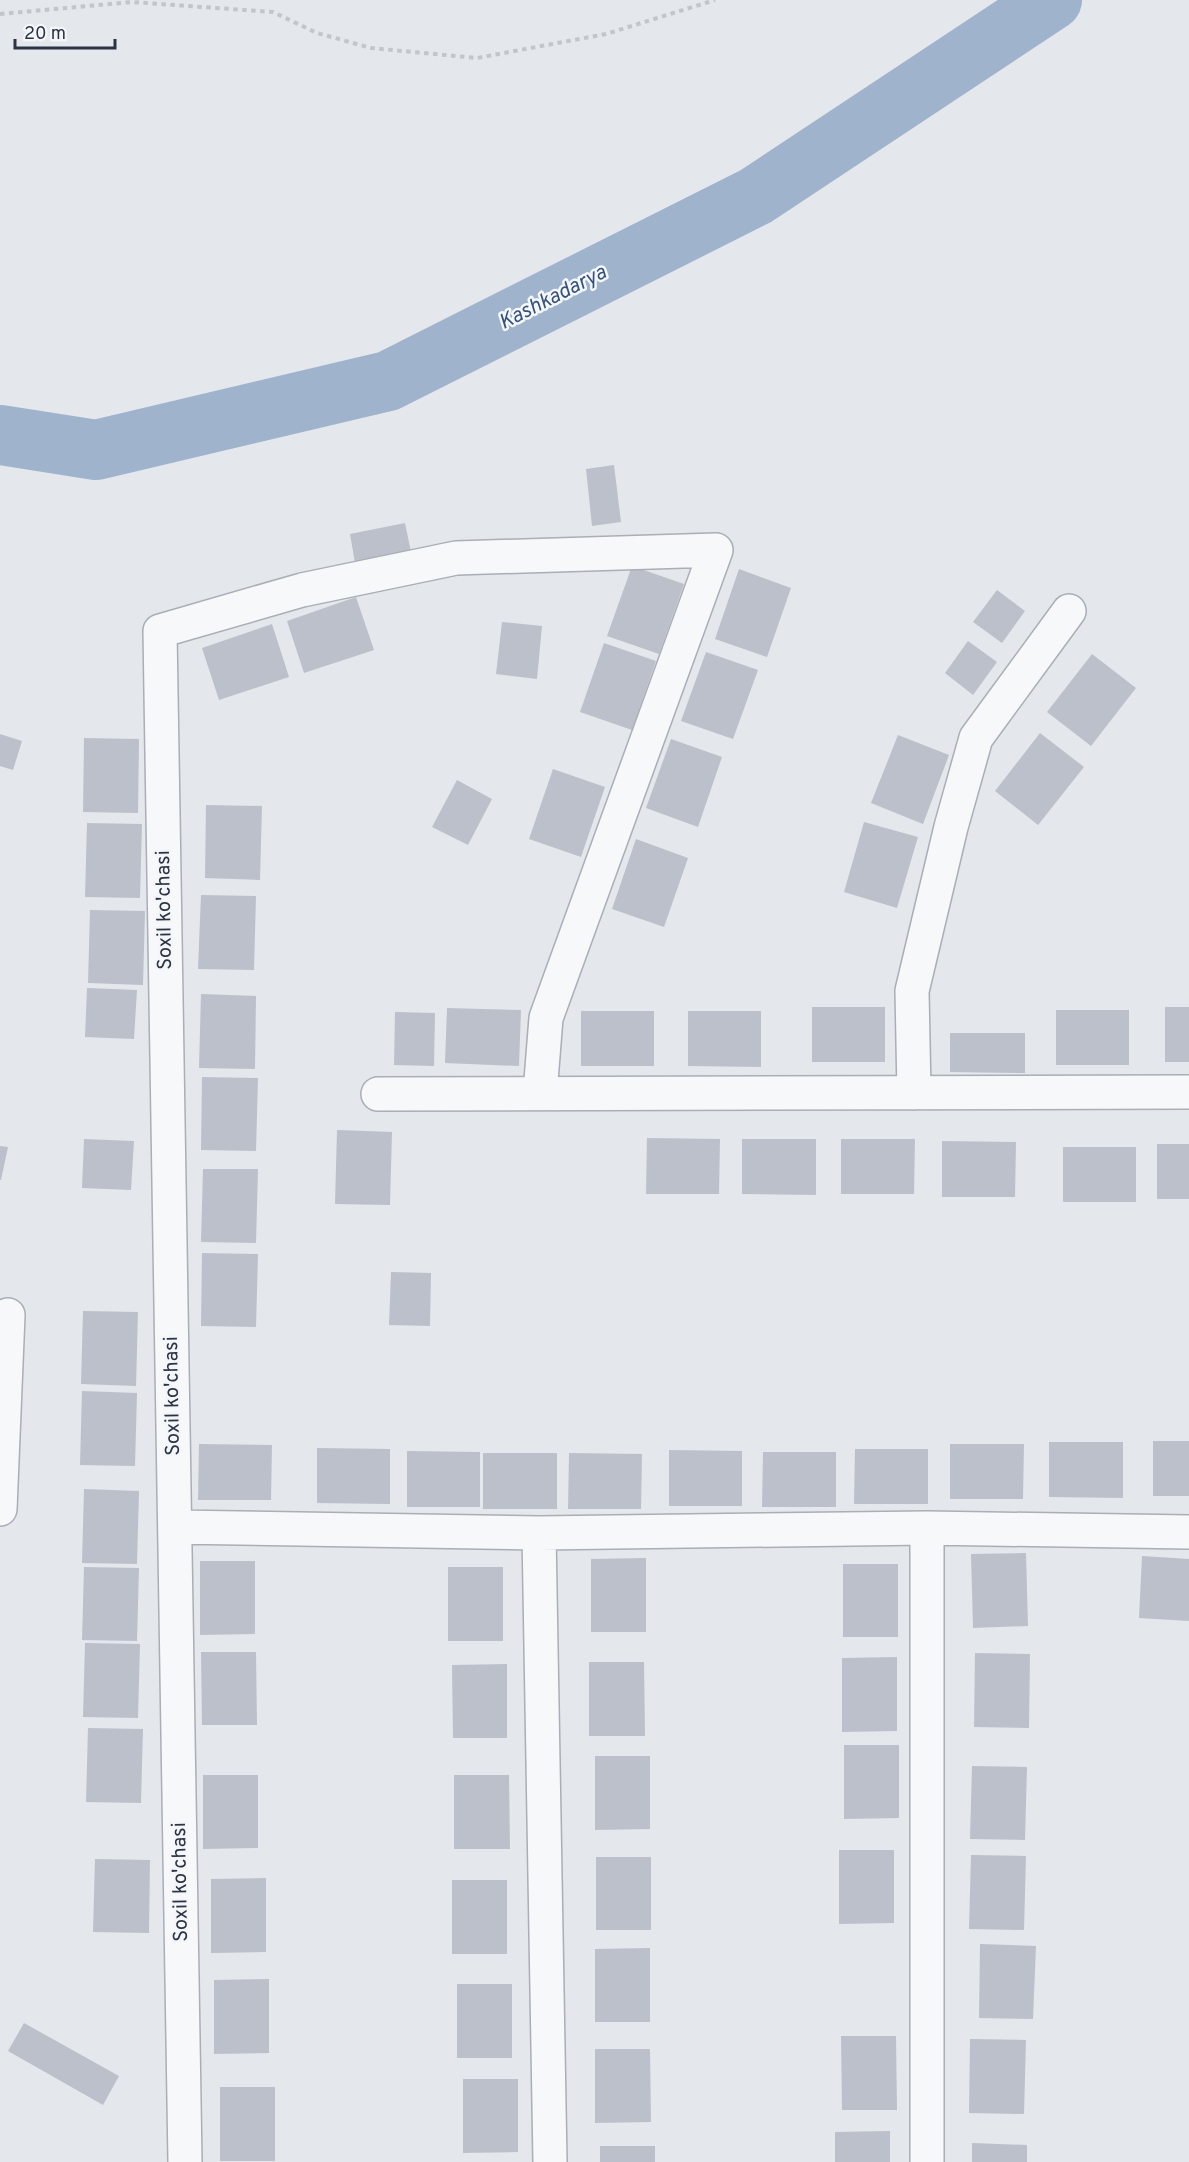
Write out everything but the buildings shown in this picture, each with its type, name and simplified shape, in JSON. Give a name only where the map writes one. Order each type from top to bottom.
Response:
[{"type":"street","name":"Soxil ko'chasi","points":[[185,2162],[160,631],[302,590],[456,558],[716,550],[546,1018],[540,1093]]},
{"type":"street","points":[[914,1093],[912,991],[951,827],[976,738],[1069,611]]},
{"type":"street","points":[[378,1094],[1189,1092]]},
{"type":"street","points":[[0,1509],[8,1314]]},
{"type":"street","points":[[175,1527],[539,1533],[927,1528],[1189,1532]]},
{"type":"street","points":[[927,1528],[927,2162]]},
{"type":"street","points":[[539,1533],[550,2162]]},
{"type":"path","points":[[0,14],[132,2],[273,12],[316,33],[371,48],[477,58],[606,34],[715,0]]},
{"type":"waterway","name":"Kashkadarya","points":[[0,435],[96,450],[388,381],[756,196],[1052,0]]}]
